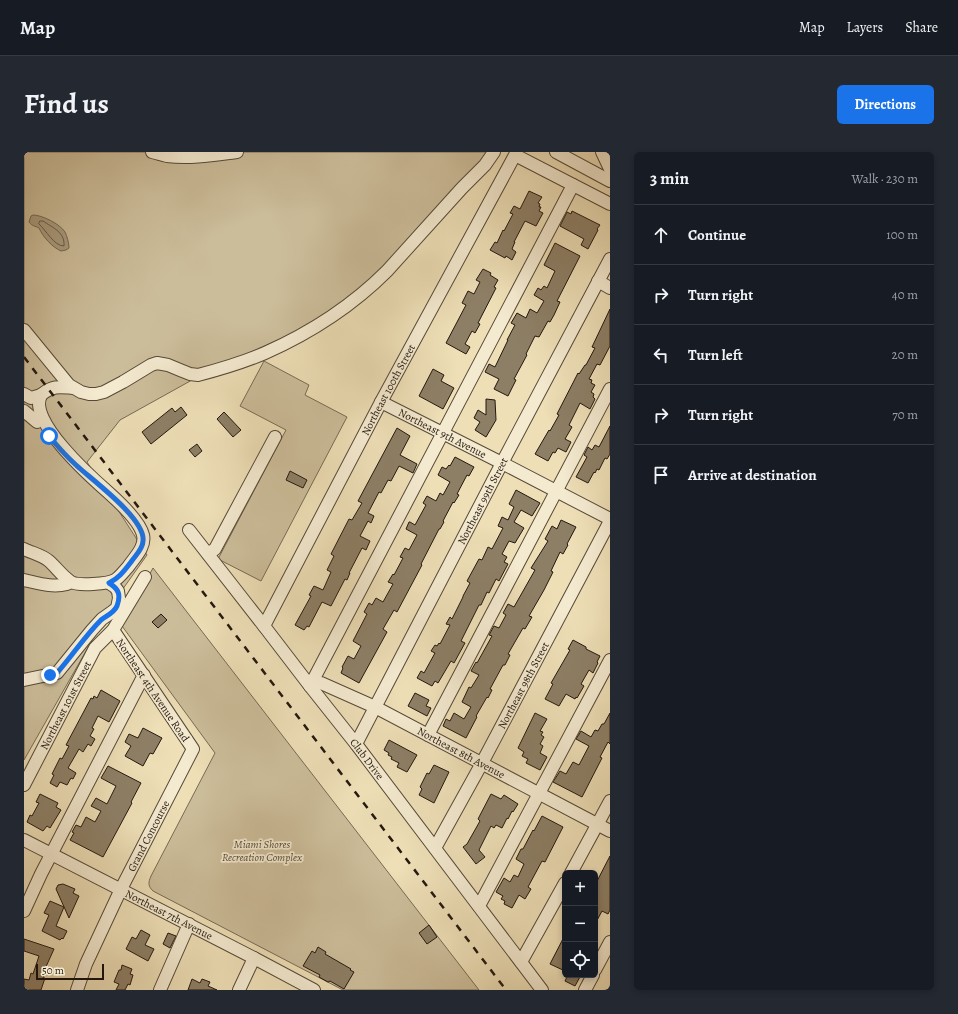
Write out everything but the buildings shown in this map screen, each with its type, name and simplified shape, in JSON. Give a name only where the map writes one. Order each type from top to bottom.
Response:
[{"type":"street","points":[[152,152],[166,156],[184,157],[197,157],[237,152]]},
{"type":"street","points":[[24,330],[69,385],[80,392],[89,394],[104,392],[157,363],[168,365],[190,374],[198,375],[265,353],[321,324],[376,282],[485,165],[494,152]]},
{"type":"street","points":[[556,152],[610,181]]},
{"type":"street","points":[[602,152],[610,169]]},
{"type":"street","points":[[517,154],[610,204]]},
{"type":"street","name":"Northeast 100th Street","points":[[264,626],[381,402],[517,154]]},
{"type":"street","points":[[310,686],[573,185]]},
{"type":"street","name":"Northeast 99th Street","points":[[356,744],[610,259]]},
{"type":"street","points":[[598,281],[610,288]]},
{"type":"street","points":[[24,394],[31,398],[40,395],[51,388],[73,388]]},
{"type":"street","points":[[428,735],[610,389]]},
{"type":"street","points":[[39,422],[36,405],[40,395]]},
{"type":"street","name":"Northeast 9th Avenue","points":[[381,402],[610,520]]},
{"type":"street","points":[[24,411],[39,422],[64,454],[110,494],[131,516],[143,534],[144,541],[140,550],[123,573],[109,583],[78,584],[72,582],[42,556],[24,549]]},
{"type":"street","points":[[208,554],[215,549],[275,437]]},
{"type":"street","name":"Northeast 98th Street","points":[[435,848],[482,763],[610,520]]},
{"type":"street","name":"Club Drive","points":[[189,530],[356,744],[542,990]]},
{"type":"street","name":"Northeast 101st Street","points":[[24,785],[95,648],[113,630],[145,577]]},
{"type":"street","points":[[24,580],[46,585],[59,586],[67,584],[67,579]]},
{"type":"street","points":[[24,680],[57,673],[102,619],[117,608],[119,598],[118,591],[109,583]]},
{"type":"street","name":"Northeast 4th Avenue Road","points":[[113,630],[193,749]]},
{"type":"street","points":[[479,906],[610,660]]},
{"type":"street","points":[[24,911],[144,675]]},
{"type":"street","name":"Northeast 8th Avenue","points":[[310,686],[321,683],[375,707],[610,832]]},
{"type":"street","name":"Grand Concourse","points":[[77,990],[86,964],[121,889],[193,749]]},
{"type":"street","points":[[573,870],[610,801]]},
{"type":"street","name":"Northeast 7th Avenue","points":[[24,840],[314,990]]},
{"type":"street","points":[[521,962],[562,888]]},
{"type":"street","points":[[160,990],[189,924]]},
{"type":"street","points":[[598,964],[610,942]]},
{"type":"street","points":[[239,990],[254,958]]},
{"type":"street","points":[[585,990],[591,978]]},
{"type":"green space","points":[[24,152],[491,152],[346,310],[210,370],[120,420],[87,462],[147,555],[115,600],[24,760]]},
{"type":"green space","points":[[264,361],[309,385],[305,395],[347,417],[261,581],[218,559],[286,430],[240,406]]},
{"type":"green space","name":"Miami Shores Recreation Complex","points":[[153,568],[479,990],[343,990],[151,889],[149,886],[149,881],[151,876],[215,753],[122,626]]},
{"type":"water","points":[[33,215],[50,220],[63,229],[69,248],[61,251],[51,244],[39,228],[29,222],[31,216]]},
{"type":"railway","points":[[24,357],[506,990]]},
{"type":"route","points":[[49,436],[64,454],[110,494],[131,516],[143,534],[144,541],[140,550],[123,573],[109,583],[118,591],[119,598],[117,608],[102,619],[57,673],[50,675]]}]
